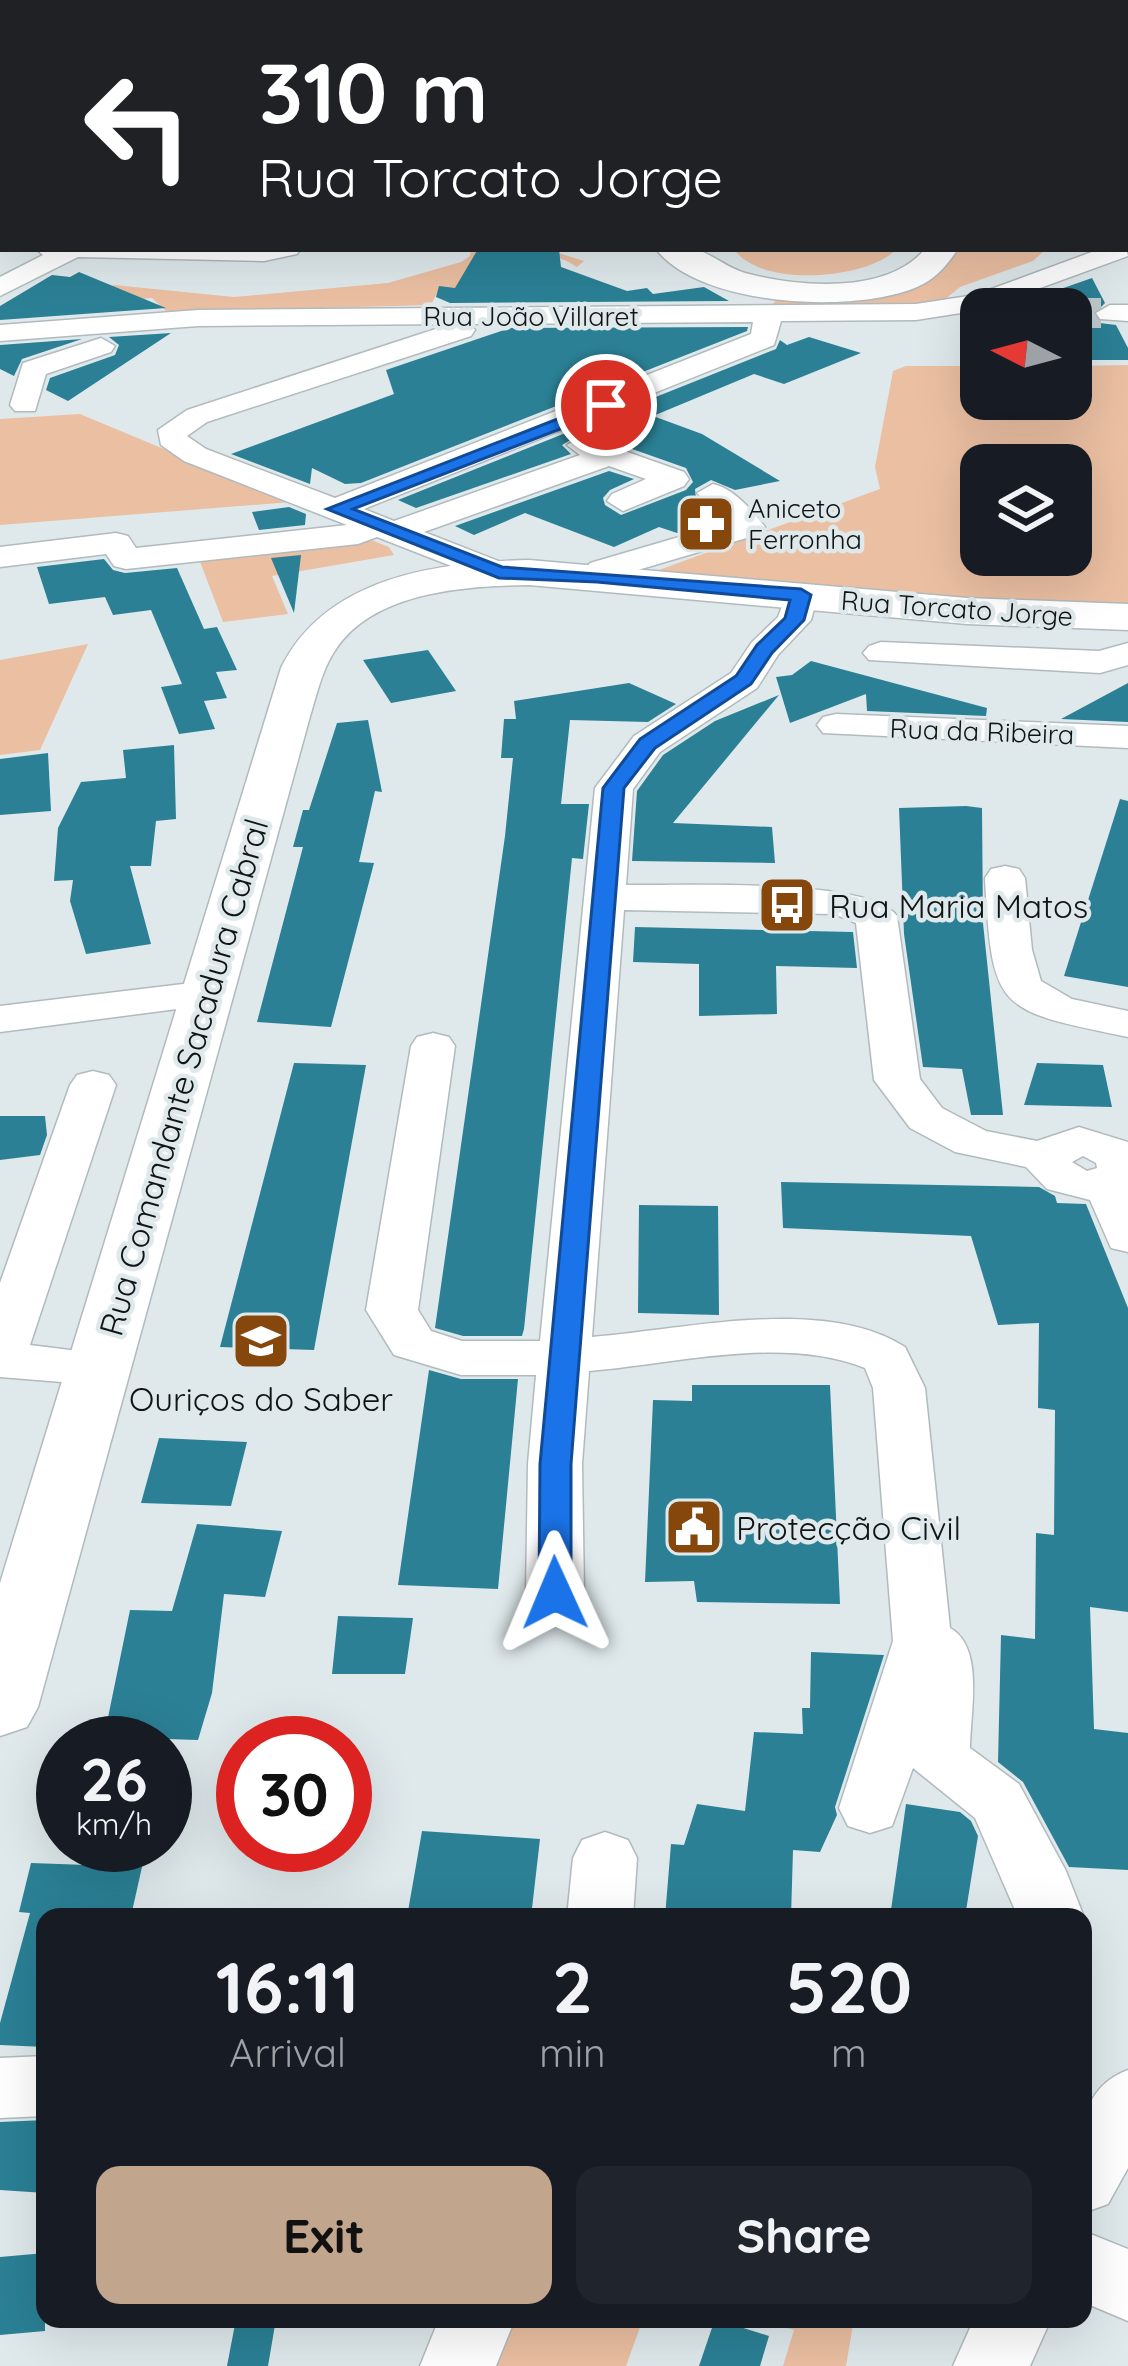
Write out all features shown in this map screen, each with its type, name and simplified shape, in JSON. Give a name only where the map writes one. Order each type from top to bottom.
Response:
[{"type":"main road","points":[[678,252],[729,278],[808,291],[902,281],[928,268],[940,252]]},
{"type":"main road","points":[[721,252],[727,261],[753,272],[831,280],[892,271],[918,252]]},
{"type":"main road","name":"Rua Comandante Sacadura Cabral","points":[[0,1707],[309,653],[326,632],[356,610],[428,566],[499,573]]},
{"type":"main road","name":"Rua Torcato Jorge","points":[[499,573],[597,576],[1037,618],[1128,617]]},
{"type":"street","points":[[0,287],[57,252]]},
{"type":"street","points":[[162,252],[270,252]]},
{"type":"street","points":[[1029,288],[1082,262],[1087,252]]},
{"type":"street","points":[[1056,273],[1115,252]]},
{"type":"street","points":[[901,313],[960,309]]},
{"type":"street","points":[[901,313],[960,325]]},
{"type":"street","name":"Rua João Villaret","points":[[0,334],[198,318],[901,313]]},
{"type":"street","points":[[336,509],[764,339],[768,315]]},
{"type":"street","points":[[428,566],[385,528],[195,455],[177,446],[173,430],[197,416],[499,316]]},
{"type":"street","points":[[367,317],[373,361]]},
{"type":"street","points":[[25,405],[33,369],[40,364],[198,318]]},
{"type":"street","points":[[543,430],[673,479],[623,502]]},
{"type":"street","points":[[0,557],[116,543],[126,559],[358,533],[609,455]]},
{"type":"street","points":[[597,576],[602,570],[749,527],[712,493]]},
{"type":"street","points":[[555,1593],[555,1464],[608,827],[620,774],[658,735],[744,680],[764,650],[794,620],[782,593]]},
{"type":"street","points":[[881,653],[1100,662],[1128,654]]},
{"type":"street","name":"Rua da Ribeira","points":[[836,725],[1128,737]]},
{"type":"street","points":[[1004,878],[1012,977],[1038,1005],[1128,1024]]},
{"type":"street","points":[[603,897],[839,902],[875,916],[897,1080],[926,1118],[972,1142],[1048,1157],[1061,1178],[1084,1185],[1119,1165],[1128,1237]]},
{"type":"street","points":[[0,1019],[208,994]]},
{"type":"street","points":[[434,1046],[393,1326],[405,1341],[429,1353],[456,1358],[564,1357],[808,1334],[854,1341],[884,1356],[899,1388],[922,1642],[869,1808]]},
{"type":"street","points":[[93,1085],[0,1358],[98,1368]]},
{"type":"street","points":[[922,1642],[941,1650],[938,1757],[997,1802],[1034,1871],[1048,1908]]},
{"type":"street","points":[[0,2088],[36,2086]]},
{"type":"street","points":[[1092,2165],[1128,2101]]},
{"type":"street","points":[[1092,2269],[1128,2286]]},
{"type":"street","points":[[458,2366],[473,2328]]},
{"type":"street","points":[[991,2366],[1009,2328]]},
{"type":"shaded area","points":[[471,252],[556,252],[584,261],[577,267],[555,257],[536,258],[488,279],[437,293],[431,305],[167,312],[152,298],[74,305],[114,285],[234,297],[388,283]]},
{"type":"shaded area","points":[[737,252],[893,252],[862,268],[814,275],[766,270]]},
{"type":"shaded area","points":[[956,252],[1043,252],[1033,261],[960,287],[944,300],[893,307],[772,306],[779,294],[939,273]]},
{"type":"shaded area","points":[[1128,365],[1128,611],[659,570],[880,489],[875,467],[893,371],[906,366],[960,366],[960,420],[1092,420],[1092,366]]},
{"type":"shaded area","points":[[80,414],[291,502],[0,525],[0,419]]},
{"type":"shaded area","points":[[364,537],[389,547],[394,555],[272,576],[288,614],[223,622],[199,559]]},
{"type":"shaded area","points":[[88,644],[40,750],[0,755],[0,660]]},
{"type":"shaded area","points":[[508,2328],[640,2328],[626,2366],[494,2366]]},
{"type":"shaded area","points":[[787,2328],[852,2328],[846,2366],[783,2366],[794,2330]]},
{"type":"building","points":[[476,252],[559,252],[561,267],[627,291],[647,288],[653,294],[704,287],[729,301],[450,303],[436,297],[439,286],[455,288]]},
{"type":"building","points":[[79,272],[166,308],[0,320],[0,306],[52,275],[70,277]]},
{"type":"building","points":[[1092,278],[1105,303],[1092,316],[1092,288],[1063,288]]},
{"type":"building","points":[[1092,316],[1100,323],[1116,325],[1128,348],[1128,360],[1092,360]]},
{"type":"building","points":[[748,327],[361,483],[345,484],[312,468],[310,484],[231,454],[394,394],[386,370],[510,328]]},
{"type":"building","points":[[171,333],[68,401],[46,390],[50,378],[115,355],[119,345],[109,337]]},
{"type":"building","points":[[809,337],[861,353],[784,384],[754,374],[653,416],[702,434],[780,481],[735,490],[711,480],[695,489],[696,498],[686,500],[714,516],[677,533],[659,527],[614,547],[525,513],[474,535],[455,526],[609,471],[634,479],[603,498],[605,505],[621,515],[686,490],[693,482],[686,468],[584,432],[562,445],[571,454],[416,508],[398,500],[776,349],[780,340],[787,345]]},
{"type":"building","points":[[82,339],[22,359],[14,376],[0,369],[0,345]]},
{"type":"building","points":[[289,507],[306,514],[305,525],[259,530],[252,512]]},
{"type":"building","points":[[301,555],[294,613],[271,558]]},
{"type":"building","points":[[104,559],[113,570],[125,573],[177,568],[204,629],[217,627],[237,670],[216,672],[227,698],[204,701],[215,729],[179,734],[161,687],[182,684],[151,610],[113,615],[105,597],[49,604],[37,567]]},
{"type":"building","points":[[428,650],[456,691],[391,703],[363,660]]},
{"type":"building","points":[[811,661],[987,708],[986,716],[867,711],[866,694],[790,723],[776,677],[792,675]]},
{"type":"building","points":[[629,683],[676,704],[648,722],[570,720],[561,804],[589,804],[583,859],[572,858],[524,1329],[522,1336],[463,1336],[435,1328],[505,836],[513,758],[501,758],[504,719],[516,719],[514,701]]},
{"type":"building","points":[[1128,683],[1128,722],[1061,719]]},
{"type":"building","points":[[779,695],[673,823],[772,827],[775,863],[632,861],[637,791],[663,755],[715,721]]},
{"type":"building","points":[[368,720],[382,792],[375,791],[359,862],[374,863],[331,1027],[257,1022],[303,847],[293,847],[303,810],[309,810],[337,723]]},
{"type":"building","points":[[174,745],[176,819],[156,821],[151,866],[130,866],[151,944],[86,954],[70,901],[73,880],[54,881],[58,828],[81,782],[126,778],[123,750]]},
{"type":"building","points":[[48,753],[51,811],[0,815],[0,759]]},
{"type":"building","points":[[1120,799],[1128,801],[1128,987],[1064,976]]},
{"type":"building","points":[[899,808],[982,808],[983,923],[1003,1115],[971,1115],[962,1069],[923,1067],[904,934]]},
{"type":"building","points":[[635,927],[853,932],[857,968],[776,966],[777,1014],[699,1016],[699,964],[633,962]]},
{"type":"building","points":[[294,1063],[366,1065],[314,1350],[220,1347]]},
{"type":"building","points":[[1037,1063],[1103,1065],[1112,1107],[1024,1105]]},
{"type":"building","points":[[0,1116],[45,1116],[47,1135],[40,1155],[0,1160]]},
{"type":"building","points":[[781,1182],[1039,1187],[1055,1196],[1057,1203],[1086,1204],[1128,1308],[1128,1612],[1090,1607],[1094,1729],[1128,1733],[1128,1870],[1069,1867],[1023,1782],[998,1762],[1001,1635],[1035,1639],[1036,1533],[1054,1535],[1055,1410],[1038,1408],[1039,1323],[998,1325],[971,1236],[783,1228]]},
{"type":"building","points":[[639,1205],[718,1206],[719,1315],[638,1313]]},
{"type":"building","points":[[429,1370],[461,1379],[518,1379],[498,1589],[398,1585]]},
{"type":"building","points":[[692,1385],[830,1385],[840,1604],[697,1602],[694,1581],[645,1582],[653,1400],[692,1401]]},
{"type":"building","points":[[159,1438],[247,1442],[231,1506],[141,1503]]},
{"type":"building","points":[[197,1524],[282,1531],[265,1597],[224,1594],[212,1693],[198,1740],[192,1740],[192,1716],[108,1716],[130,1610],[172,1611]]},
{"type":"building","points":[[338,1616],[413,1618],[405,1674],[332,1674]]},
{"type":"building","points":[[811,1652],[884,1655],[835,1807],[837,1815],[820,1852],[793,1850],[791,1908],[666,1908],[671,1844],[684,1845],[697,1804],[745,1811],[754,1732],[803,1734],[802,1708],[810,1708]]},
{"type":"building","points":[[906,1804],[960,1812],[978,1836],[966,1908],[891,1908]]},
{"type":"building","points":[[422,1831],[540,1839],[532,1908],[409,1908]]},
{"type":"building","points":[[31,1863],[36,1863],[36,1872],[141,1872],[133,1908],[36,1908],[36,2047],[0,2045],[0,2023],[30,1913],[19,1912]]},
{"type":"building","points":[[36,2120],[36,2192],[0,2190],[0,2122]]},
{"type":"building","points":[[36,2254],[36,2328],[45,2331],[0,2335],[0,2257]]},
{"type":"building","points":[[234,2328],[274,2328],[268,2366],[227,2366]]},
{"type":"building","points":[[712,2328],[744,2328],[769,2336],[760,2366],[699,2366]]},
{"type":"tunnel","points":[[1092,313],[1110,313]]},
{"type":"place","name":"Aniceto Ferronha","points":[[706,524]]},
{"type":"place","name":"Rua Maria Matos","points":[[787,905]]},
{"type":"place","name":"Ouriços do Saber","points":[[261,1341]]},
{"type":"place","name":"Protecção Civil","points":[[694,1527]]},
{"type":"route","points":[[555,1593],[555,1464],[614,788],[620,774],[647,744],[744,680],[764,650],[794,620],[801,595],[597,576],[499,573],[336,509],[606,405]]}]
